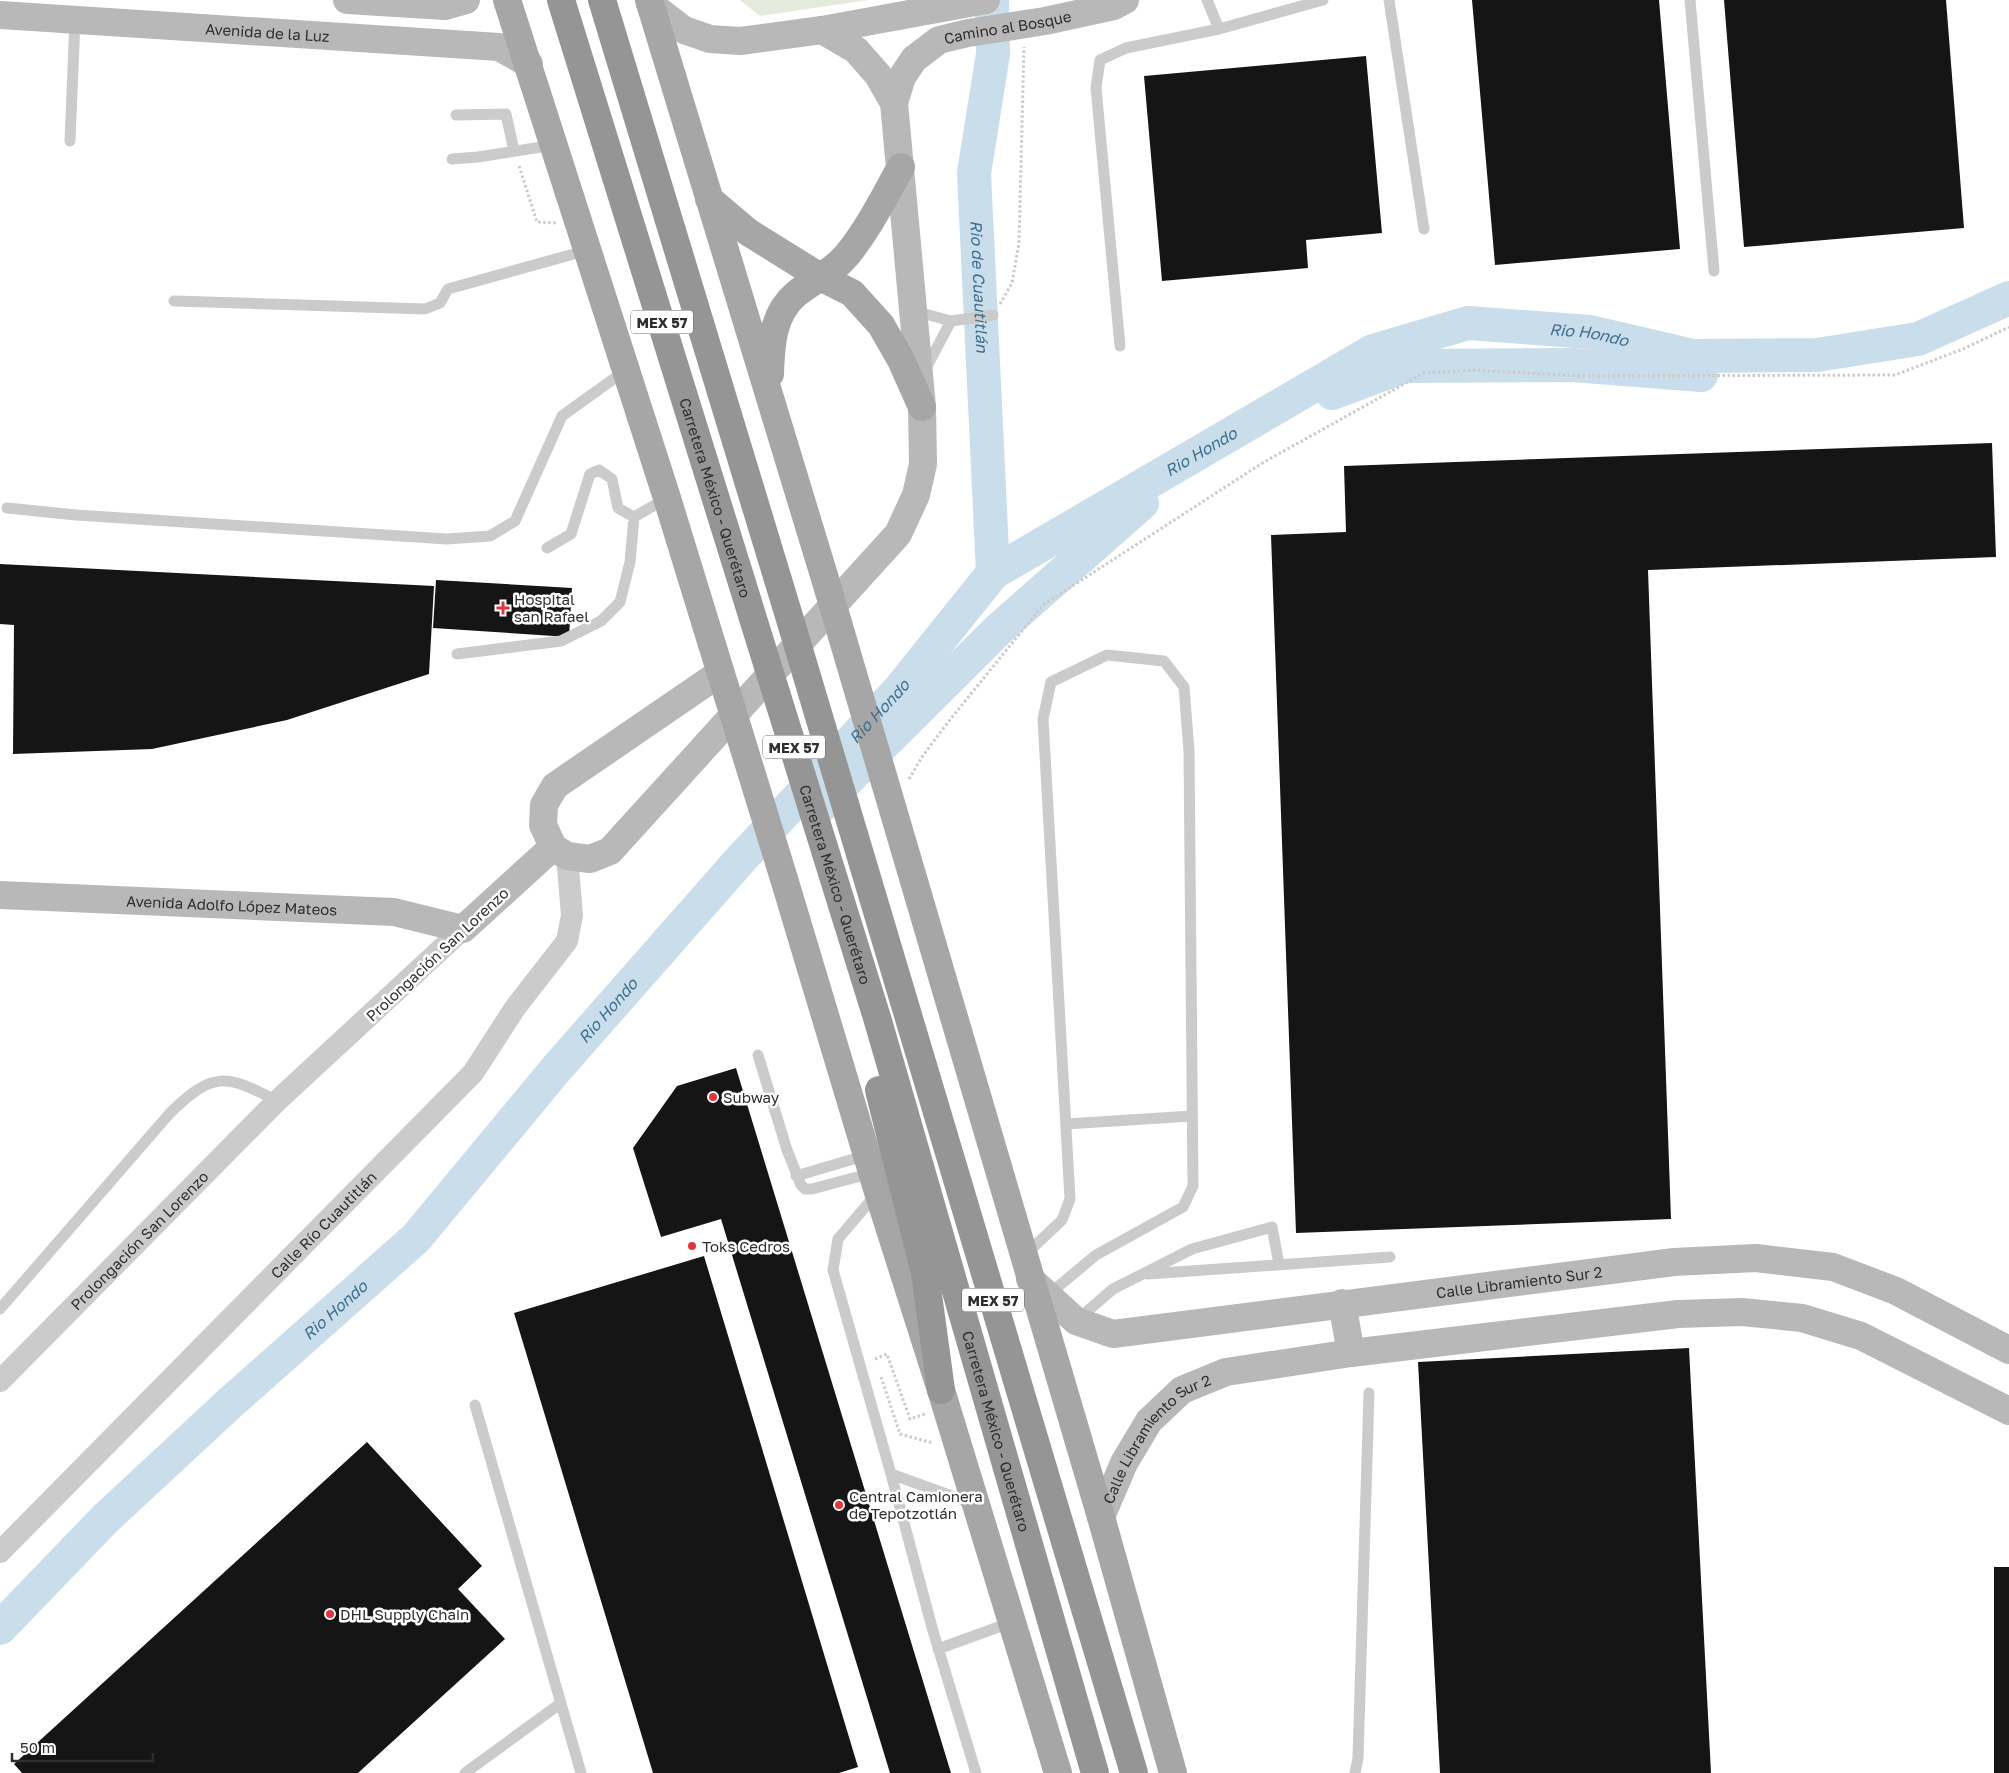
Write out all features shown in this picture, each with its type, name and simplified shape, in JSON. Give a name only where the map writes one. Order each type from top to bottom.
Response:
[{"type":"highway","name":"Carretera México - Querétaro","points":[[561,0],[878,1021],[1095,1773]]},
{"type":"highway","name":"Carretera México - Querétaro","points":[[602,0],[789,616],[1134,1773]]},
{"type":"highway","points":[[878,1021],[874,1067],[925,1273],[942,1390]]},
{"type":"main road","points":[[347,0],[445,6],[466,0]]},
{"type":"main road","points":[[508,0],[667,498],[872,1173],[942,1390],[1057,1772]]},
{"type":"main road","name":"Camino al Bosque","points":[[894,103],[902,77],[914,59],[939,40],[968,33],[1045,21],[1114,6],[1125,0]]},
{"type":"main road","points":[[649,2],[684,30],[710,39],[740,41],[822,30],[976,2]]},
{"type":"main road","points":[[649,2],[770,394],[1034,1277],[1173,1773]]},
{"type":"main road","name":"Avenida de la Luz","points":[[0,15],[499,47],[529,64]]},
{"type":"main road","points":[[720,672],[555,786],[544,805],[543,825],[560,852],[590,859],[610,852],[898,534],[916,495],[923,464],[920,394],[894,103],[878,75],[856,50],[822,30]]},
{"type":"main road","points":[[770,394],[771,343],[780,315],[796,294],[822,278],[846,256],[870,225],[901,167]]},
{"type":"main road","points":[[710,199],[748,232],[822,278],[852,293],[881,326],[920,394]]},
{"type":"main road","name":"Prolongación San Lorenzo","points":[[463,929],[560,852]]},
{"type":"main road","name":"Avenida Adolfo López Mateos","points":[[0,895],[394,912],[463,929]]},
{"type":"main road","name":"Calle Libramiento Sur 2","points":[[1034,1277],[1076,1320],[1113,1334],[1342,1303],[1674,1262],[1756,1258],[1833,1267],[1896,1291],[2009,1350]]},
{"type":"main road","points":[[1342,1303],[1351,1353]]},
{"type":"main road","name":"Calle Libramiento Sur 2","points":[[1101,1517],[1124,1463],[1149,1421],[1182,1390],[1226,1372],[1351,1353],[1678,1314],[1742,1312],[1802,1318],[1861,1336],[2009,1411]]},
{"type":"street","name":"Calle Río Cuautitlán","points":[[0,1552],[473,1073],[515,1008],[567,941],[572,916],[560,852]]},
{"type":"street","name":"Prolongación San Lorenzo","points":[[0,1381],[277,1101],[463,929]]},
{"type":"lane","points":[[1207,0],[1219,29]]},
{"type":"lane","points":[[1120,346],[1096,88],[1100,60],[1126,48],[1219,29],[1323,0]]},
{"type":"lane","points":[[1389,0],[1424,229]]},
{"type":"lane","points":[[1690,0],[1714,271]]},
{"type":"lane","points":[[70,141],[75,19]]},
{"type":"lane","points":[[456,115],[506,114],[514,151]]},
{"type":"lane","points":[[452,158],[478,157],[554,144]]},
{"type":"lane","points":[[174,301],[426,309],[440,303],[448,289],[588,250]]},
{"type":"lane","points":[[913,311],[956,320],[993,315]]},
{"type":"lane","points":[[920,394],[956,320]]},
{"type":"lane","points":[[7,508],[76,515],[447,539],[490,536],[515,521],[562,416],[626,370]]},
{"type":"lane","points":[[547,548],[571,534],[590,474],[599,470],[612,479],[618,508],[634,517]]},
{"type":"lane","points":[[634,517],[667,498]]},
{"type":"lane","points":[[457,654],[561,641],[602,621],[620,602],[630,562],[634,517]]},
{"type":"lane","points":[[1107,655],[1164,661],[1184,688],[1189,751],[1193,1186],[1183,1207],[1096,1254],[1034,1277],[1062,1220],[1070,1199],[1042,719],[1052,682],[1107,655]]},
{"type":"lane","points":[[758,1055],[796,1176],[805,1190],[812,1190],[872,1173]]},
{"type":"lane","points":[[0,1309],[170,1113],[202,1086],[213,1082],[227,1081],[248,1086],[277,1101]]},
{"type":"lane","points":[[1066,1124],[1192,1116]]},
{"type":"lane","points":[[796,1176],[872,1173]]},
{"type":"lane","points":[[872,1173],[838,1239],[833,1270],[938,1649],[976,1773]]},
{"type":"lane","points":[[1076,1320],[1113,1289],[1192,1249],[1272,1227],[1279,1264]]},
{"type":"lane","points":[[1141,1274],[1390,1257]]},
{"type":"lane","points":[[1355,1773],[1358,1748],[1370,1393]]},
{"type":"lane","points":[[475,1405],[581,1773]]},
{"type":"lane","points":[[891,1474],[976,1504]]},
{"type":"lane","points":[[938,1649],[1012,1622]]},
{"type":"lane","points":[[465,1773],[561,1704]]},
{"type":"path","points":[[993,315],[1012,283],[1019,243],[1024,39]]},
{"type":"path","points":[[518,166],[537,222]]},
{"type":"path","points":[[892,806],[922,757],[949,721],[1043,605],[1264,462],[1424,373],[1475,370],[1582,376],[1895,375],[1962,349],[2009,327]]},
{"type":"path","points":[[910,1419],[887,1354],[874,1359],[900,1434],[960,1450]]},
{"type":"green space","points":[[740,0],[868,0],[760,16]]},
{"type":"building","points":[[1472,0],[1659,0],[1680,249],[1495,265]]},
{"type":"building","points":[[1724,0],[1946,0],[1964,228],[1744,247]]},
{"type":"building","points":[[1366,56],[1382,233],[1306,240],[1308,268],[1162,281],[1144,76]]},
{"type":"building","points":[[1992,443],[1996,557],[1648,570],[1671,1219],[1296,1233],[1271,535],[1346,532],[1344,466]]},
{"type":"building","points":[[0,564],[434,586],[429,674],[287,720],[152,749],[13,754],[14,625],[0,624]]},
{"type":"building","name":"Hospital san Rafael","points":[[436,580],[572,588],[569,637],[433,628]]},
{"type":"building","name":"Central Camionera de Tepotzotlán","points":[[736,1068],[951,1773],[890,1773],[721,1219],[661,1237],[633,1148],[677,1086]]},
{"type":"building","points":[[704,1256],[858,1767],[839,1773],[653,1773],[514,1313]]},
{"type":"building","points":[[1689,1348],[1711,1773],[1440,1773],[1418,1362]]},
{"type":"building","name":"DHL Supply Chain","points":[[367,1442],[482,1566],[458,1589],[505,1639],[358,1773],[22,1773],[14,1764]]},
{"type":"building","points":[[1994,1567],[2009,1567],[2009,1773],[1994,1773]]},
{"type":"waterway","name":"Rio de Cuautitlán","points":[[992,0],[993,54],[974,173],[993,573]]},
{"type":"waterway","name":"Rio Hondo","points":[[0,1628],[105,1519],[230,1403],[416,1238],[557,1068],[741,859],[900,689],[993,573],[1373,351],[1468,323],[1590,332],[1693,356],[1817,355],[1918,339],[2009,298]]},
{"type":"waterway","points":[[1332,393],[1404,366],[1572,365],[1701,375]]},
{"type":"waterway","points":[[819,808],[998,630],[1142,503]]},
{"type":"place","name":"Hospital san Rafael","points":[[503,608]]},
{"type":"place","name":"Subway","points":[[713,1097]]},
{"type":"place","name":"Toks Cedros","points":[[692,1246]]},
{"type":"place","name":"Central Camionera de Tepotzotlán","points":[[839,1505]]},
{"type":"place","name":"DHL Supply Chain","points":[[330,1614]]}]
